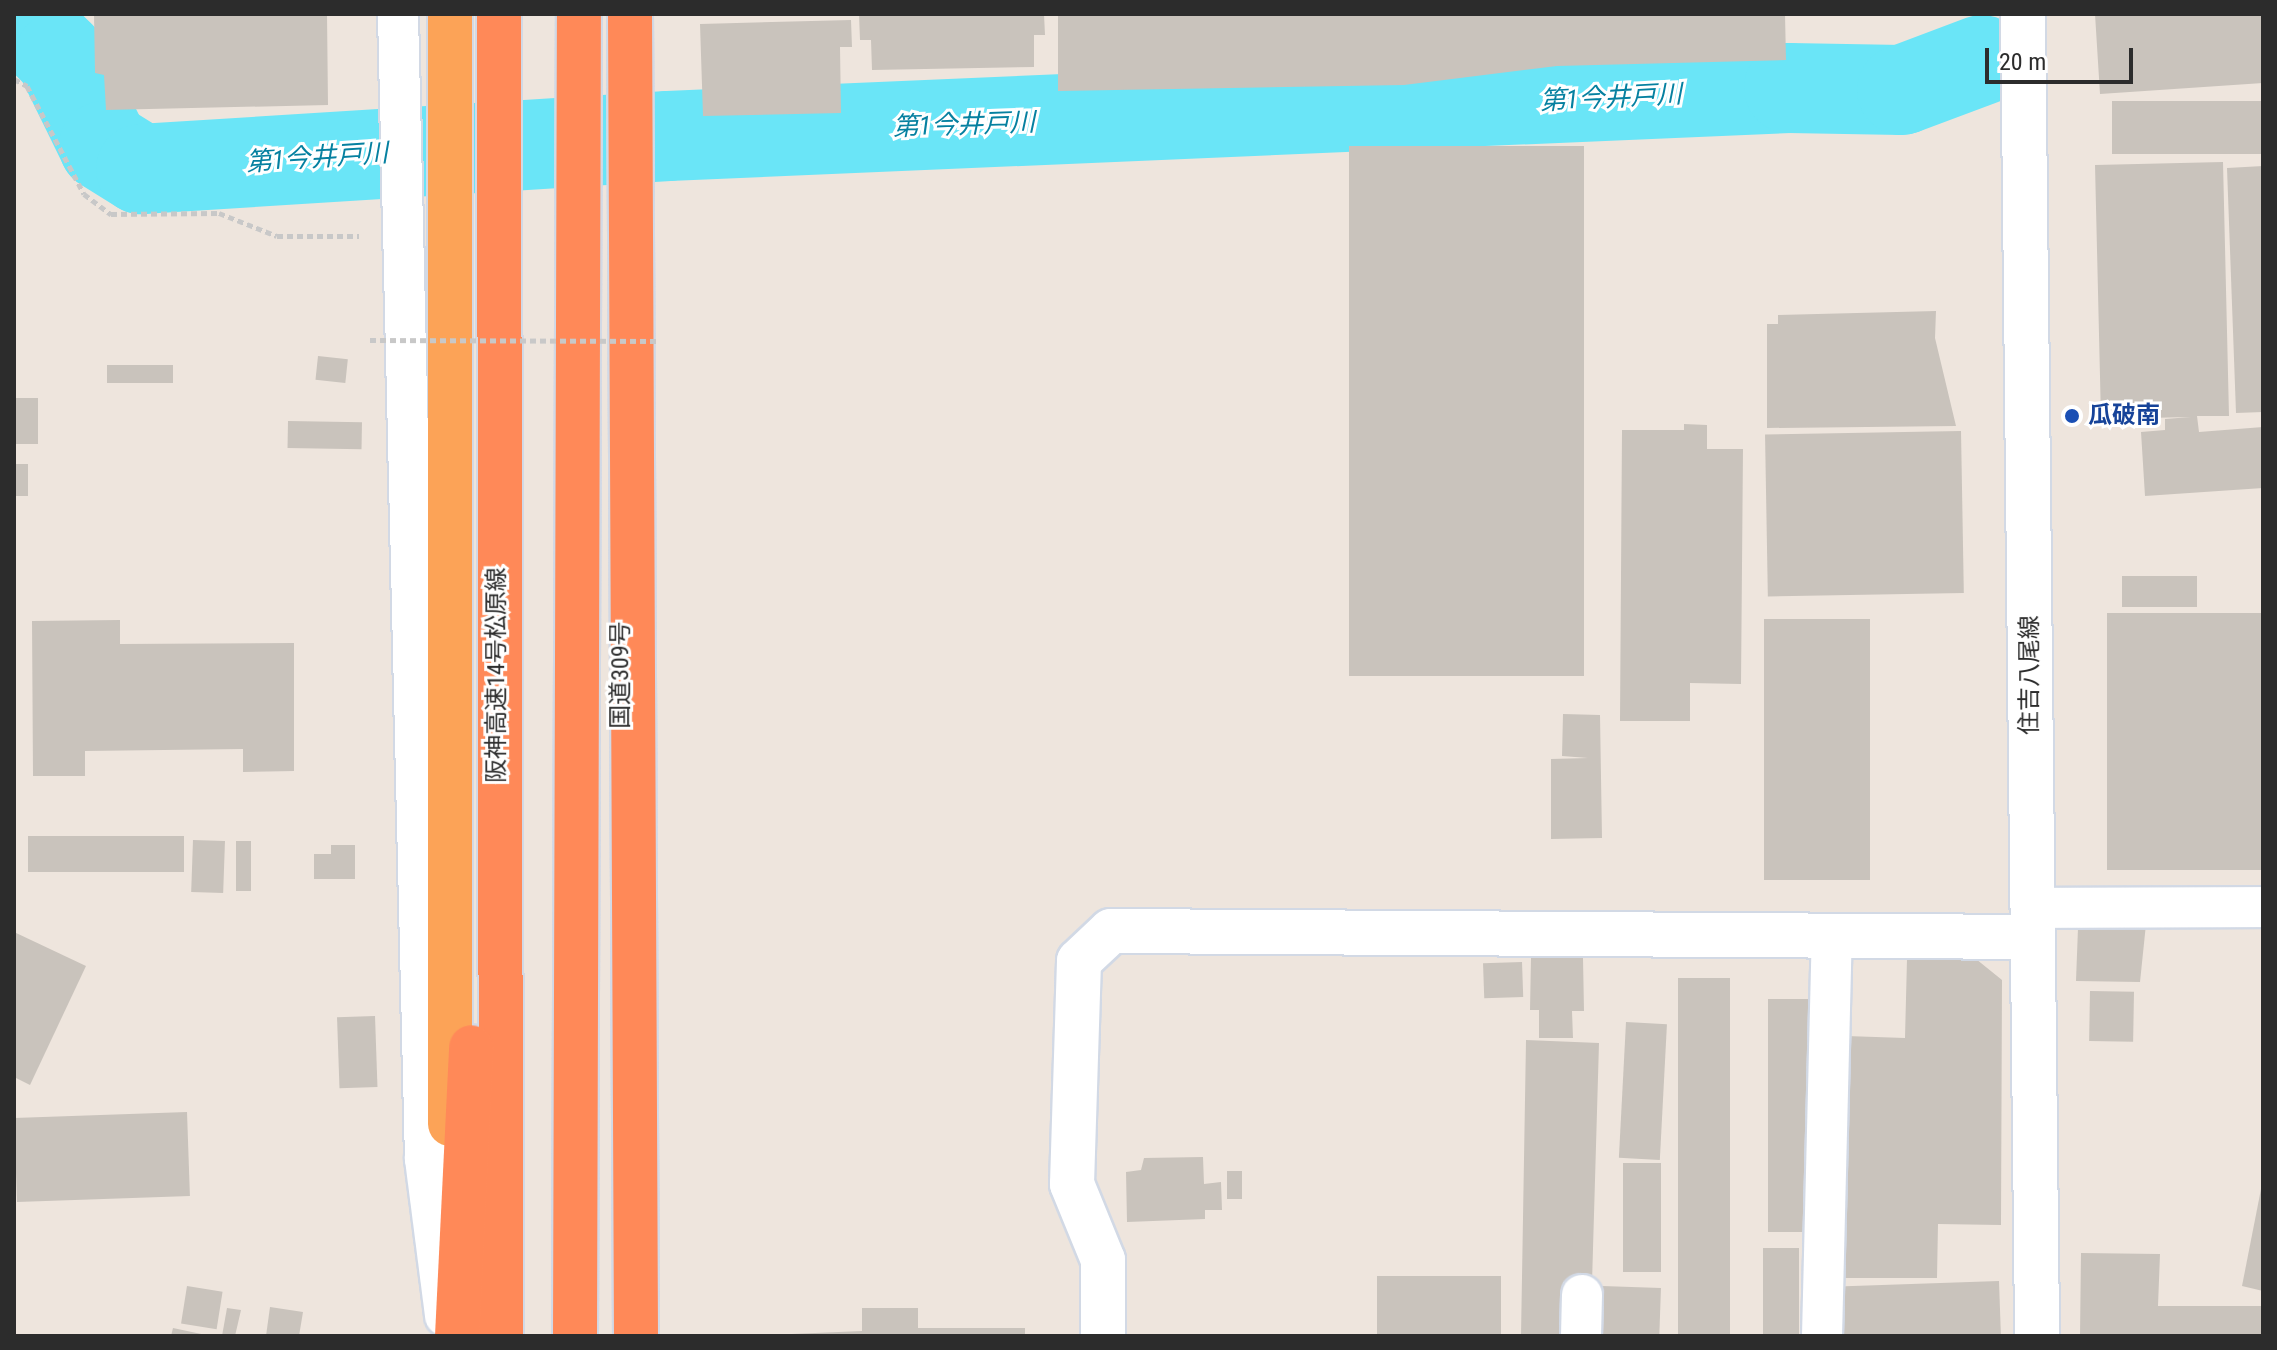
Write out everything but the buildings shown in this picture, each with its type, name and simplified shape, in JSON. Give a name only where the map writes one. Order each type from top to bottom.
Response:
[{"type":"highway","points":[[450,14],[447,996],[456,1336]]},
{"type":"highway","name":"阪神高速14号松原線","points":[[499,14],[495,353],[501,1336]]},
{"type":"highway","points":[[575,1336],[579,14]]},
{"type":"highway","name":"国道309号","points":[[617,14],[623,983],[635,1336]]},
{"type":"highway","points":[[630,14],[635,1336]]},
{"type":"highway","points":[[456,1336],[495,353]]},
{"type":"street","points":[[398,14],[425,1159],[448,1336]]},
{"type":"street","points":[[640,14],[652,1336]]},
{"type":"street","name":"住吉八尾線","points":[[2023,14],[2037,1336]]},
{"type":"street","points":[[1103,1336],[1103,1260],[1072,1184],[1079,961],[1111,931],[1832,936],[2263,907]]},
{"type":"street","points":[[1822,1336],[1832,936]]},
{"type":"street","points":[[1581,1336],[1582,1295]]},
{"type":"path","points":[[14,79],[27,86],[84,194],[111,214],[219,213],[277,236],[404,237]]},
{"type":"path","points":[[370,340],[660,341]]},
{"type":"waterway","name":"第1今井戸川","points":[[14,27],[32,28],[60,56],[104,146],[141,169],[668,136],[1789,88],[1902,90],[1982,60]]},
{"type":"place","name":"瓜破南","points":[[2072,416]]}]
